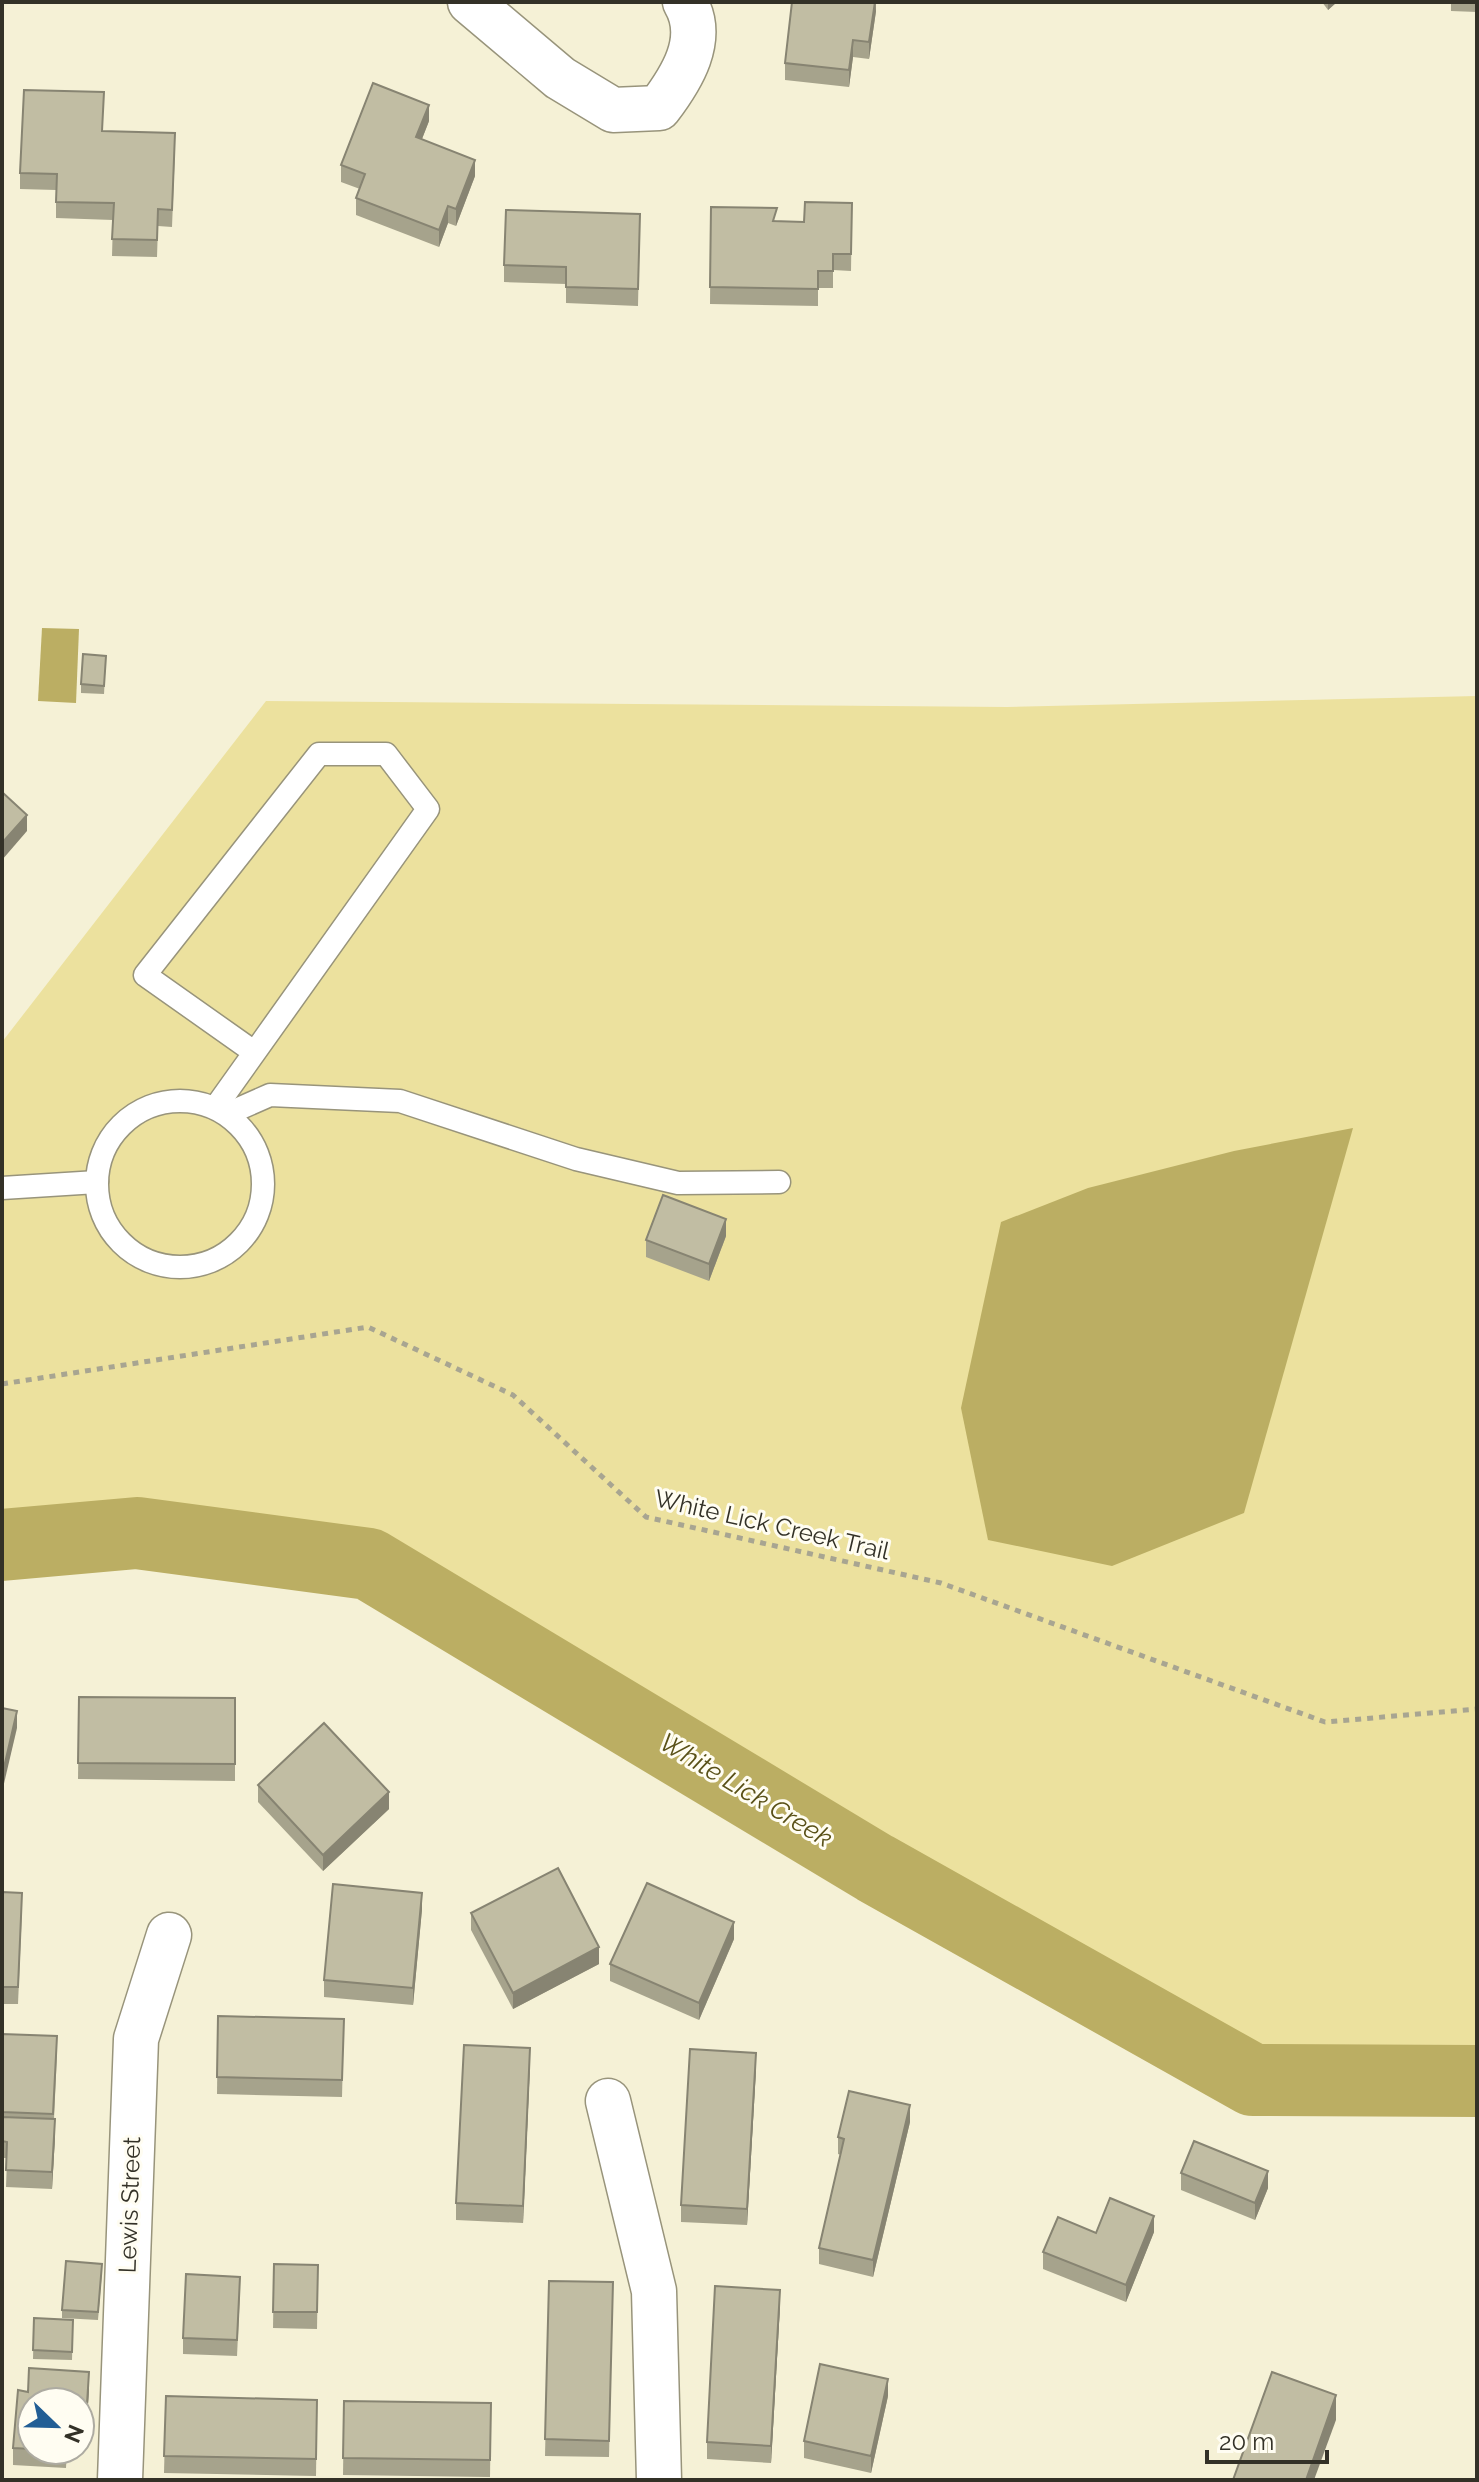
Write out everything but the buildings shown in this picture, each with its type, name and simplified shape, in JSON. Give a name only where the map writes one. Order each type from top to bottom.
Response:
[{"type":"street","points":[[470,2],[560,78],[613,110],[659,108],[683,76],[692,44],[691,12],[685,2]]},
{"type":"street","name":"Lewis Street","points":[[120,2480],[136,2039],[169,1935]]},
{"type":"street","points":[[608,2101],[654,2291],[659,2480]]},
{"type":"lane","points":[[221,1111],[254,1052],[428,809],[386,754],[319,754],[145,975],[254,1052]]},
{"type":"lane","points":[[221,1111],[270,1095],[400,1101],[576,1159],[678,1183],[779,1182]]},
{"type":"lane","points":[[174,1099],[201,1102],[221,1111],[247,1133],[259,1157],[264,1184],[259,1211],[246,1235],[226,1254],[174,1268],[147,1262],[124,1247],[106,1225],[97,1199],[97,1182],[106,1144],[123,1121],[146,1106],[174,1099]]},
{"type":"lane","points":[[2,1188],[97,1182]]},
{"type":"path","name":"White Lick Creek Trail","points":[[2,1384],[368,1327],[513,1395],[646,1517],[941,1583],[1325,1722],[1477,1709]]},
{"type":"shaded area","points":[[42,628],[79,629],[76,703],[38,701]]},
{"type":"shaded area","points":[[1477,696],[1477,2081],[1253,2080],[875,1868],[369,1564],[137,1533],[2,1545],[2,1042],[266,701],[1007,707]]},
{"type":"shaded area","points":[[1353,1128],[1244,1513],[1112,1566],[988,1540],[961,1408],[1001,1222],[1088,1188],[1234,1151]]},
{"type":"waterway","name":"White Lick Creek","points":[[2,1545],[137,1533],[369,1564],[875,1868],[1253,2080],[1477,2081]]}]
